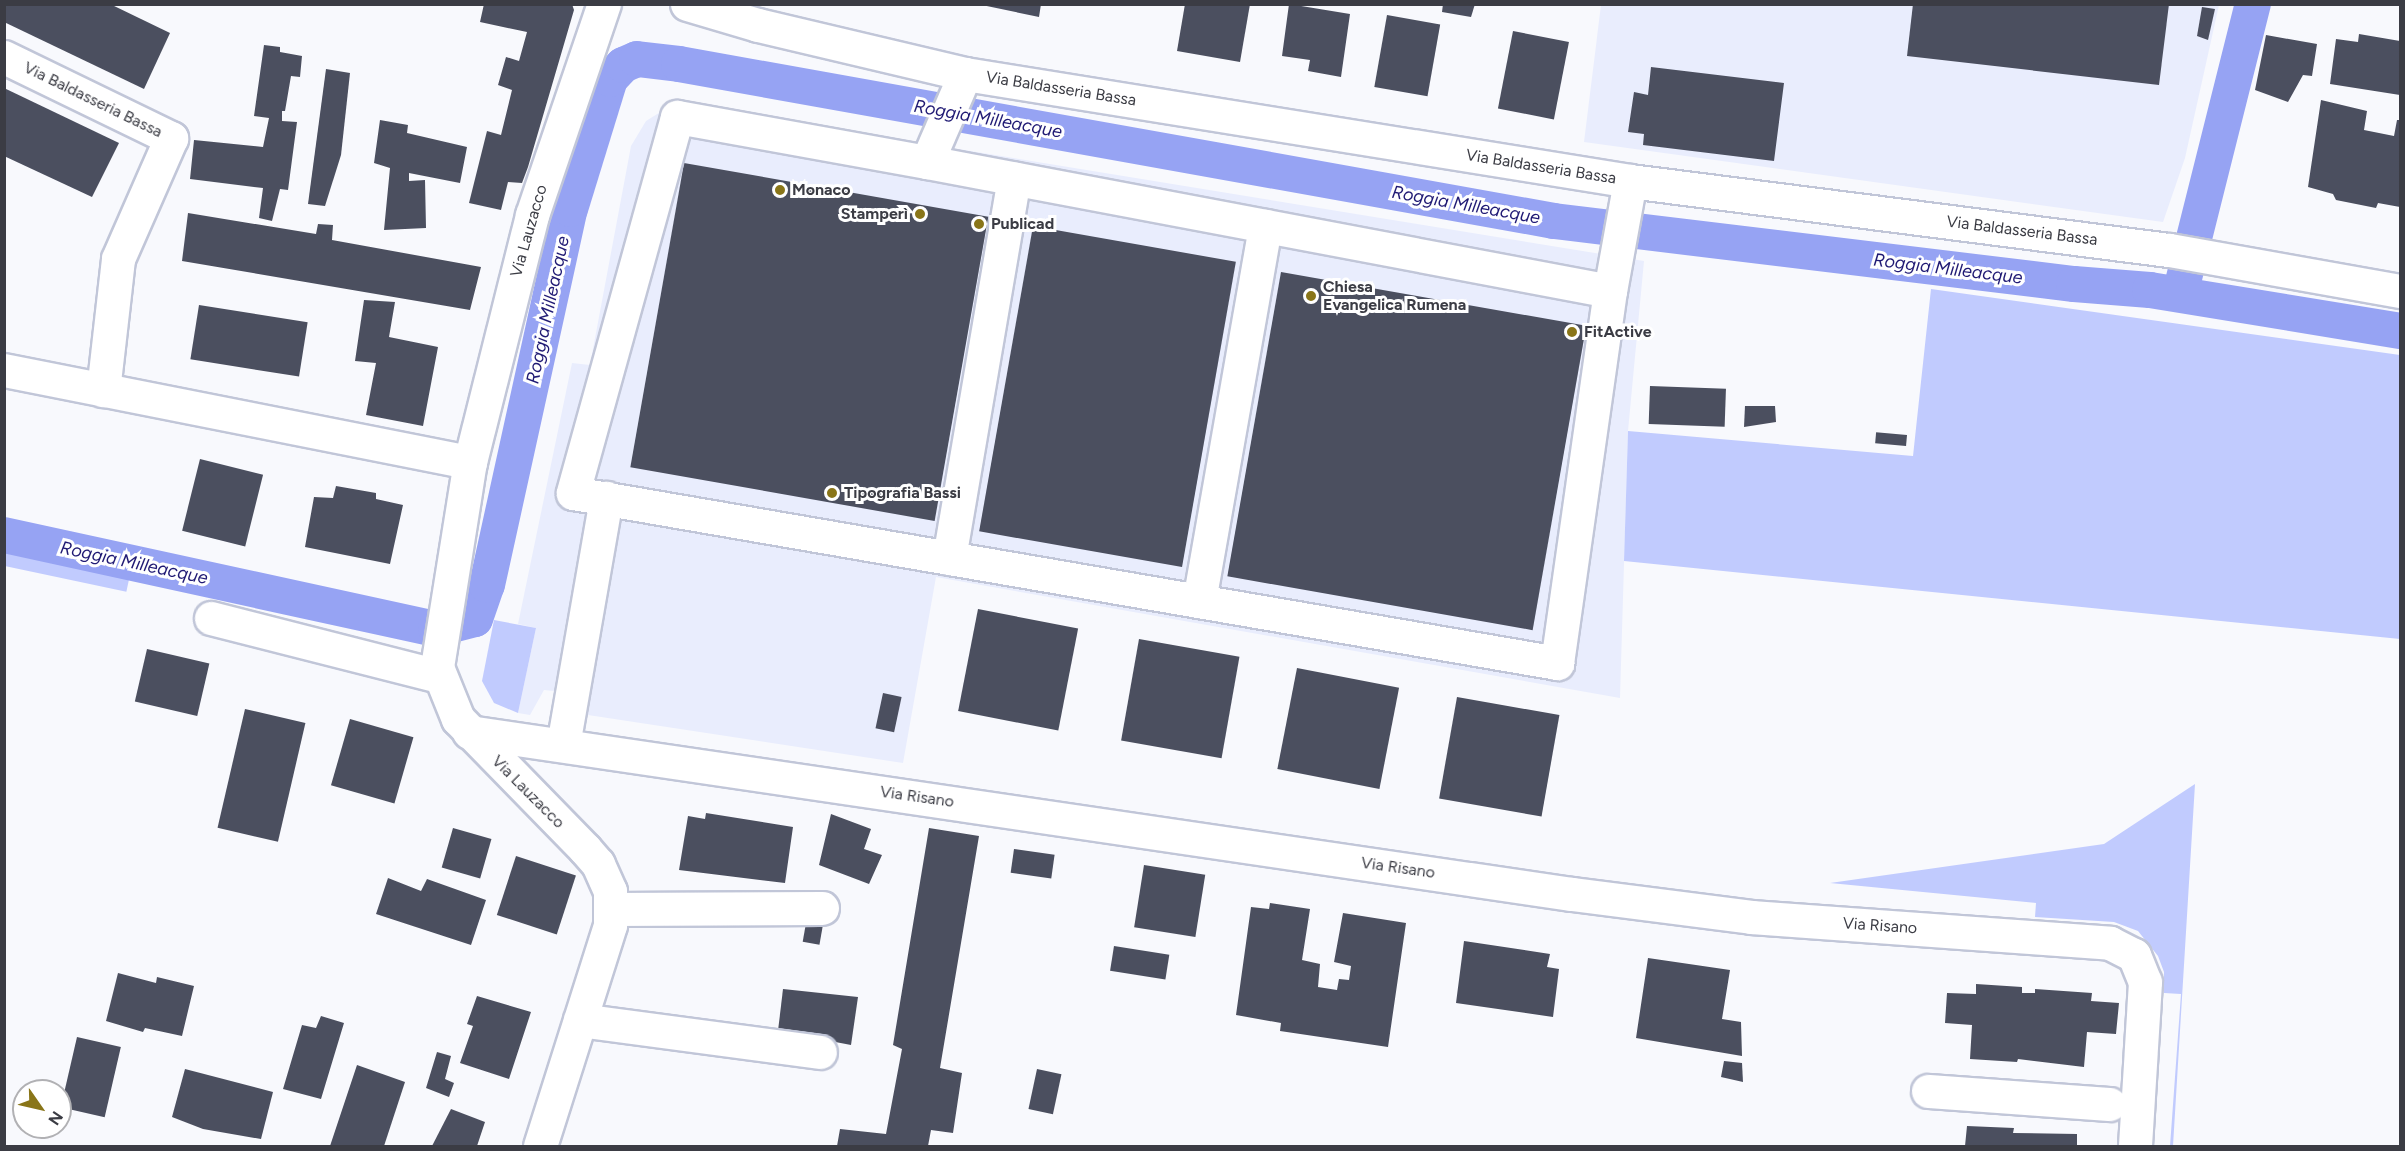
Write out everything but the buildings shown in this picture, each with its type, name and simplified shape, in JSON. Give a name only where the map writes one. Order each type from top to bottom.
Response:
[{"type":"street","name":"Via Lauzacco","points":[[540,1146],[612,909],[608,884],[598,864],[458,719],[438,663],[470,462],[532,215],[604,4]]},
{"type":"street","name":"Via Baldasseria Bassa","points":[[687,4],[962,82],[1628,194],[2174,251],[2400,291]]},
{"type":"street","name":"Via Baldasseria Bassa","points":[[4,57],[171,138],[118,259],[103,390]]},
{"type":"street","points":[[927,162],[962,82]]},
{"type":"street","points":[[1610,291],[677,117],[573,493],[1557,663],[1610,291],[1628,194]]},
{"type":"street","points":[[949,558],[1014,179]]},
{"type":"street","points":[[1199,601],[1265,226]]},
{"type":"street","points":[[4,370],[470,462]]},
{"type":"street","points":[[564,746],[606,498]]},
{"type":"street","points":[[211,618],[438,663]]},
{"type":"street","name":"Via Risano","points":[[469,732],[1583,896],[1751,916],[2110,943],[2134,955],[2145,982],[2135,1146]]},
{"type":"street","points":[[612,909],[822,908]]},
{"type":"street","points":[[580,1020],[820,1052]]},
{"type":"street","points":[[1928,1091],[2110,1104]]},
{"type":"shaded area","points":[[1601,5],[2219,5],[2185,158],[2163,222],[1584,142]]},
{"type":"shaded area","points":[[682,104],[1644,261],[1628,431],[1620,698],[936,577],[903,763],[588,715],[586,695],[573,693],[544,690],[530,715],[518,713],[536,628],[518,624],[572,363],[590,365],[631,146],[646,121],[670,106]]},
{"type":"shaded area","points":[[1931,289],[2400,355],[2400,639],[1624,561],[1628,431],[1913,456]]},
{"type":"shaded area","points":[[5,523],[135,551],[126,592],[4,566]]},
{"type":"shaded area","points":[[494,620],[536,628],[518,713],[494,703],[482,681]]},
{"type":"shaded area","points":[[2195,784],[2173,1146],[2170,1146],[2181,994],[2164,993],[2164,972],[2158,956],[2138,931],[2114,922],[2035,917],[2036,903],[1830,883],[2104,844]]},
{"type":"waterway","points":[[2182,286],[2253,4]]},
{"type":"waterway","name":"Roggia Milleacque","points":[[4,535],[436,629],[475,619],[487,585],[570,209],[610,79],[623,65],[637,59],[679,64],[1554,221],[2074,284],[2150,290],[2400,331]]},
{"type":"place","name":"Monaco","points":[[780,190]]},
{"type":"place","name":"Stamperì","points":[[920,214]]},
{"type":"place","name":"Publicad","points":[[979,224]]},
{"type":"place","name":"Chiesa Evangelica Rumena","points":[[1311,296]]},
{"type":"place","name":"FitActive","points":[[1572,332]]},
{"type":"place","name":"Tipografia Bassi","points":[[832,493]]}]
